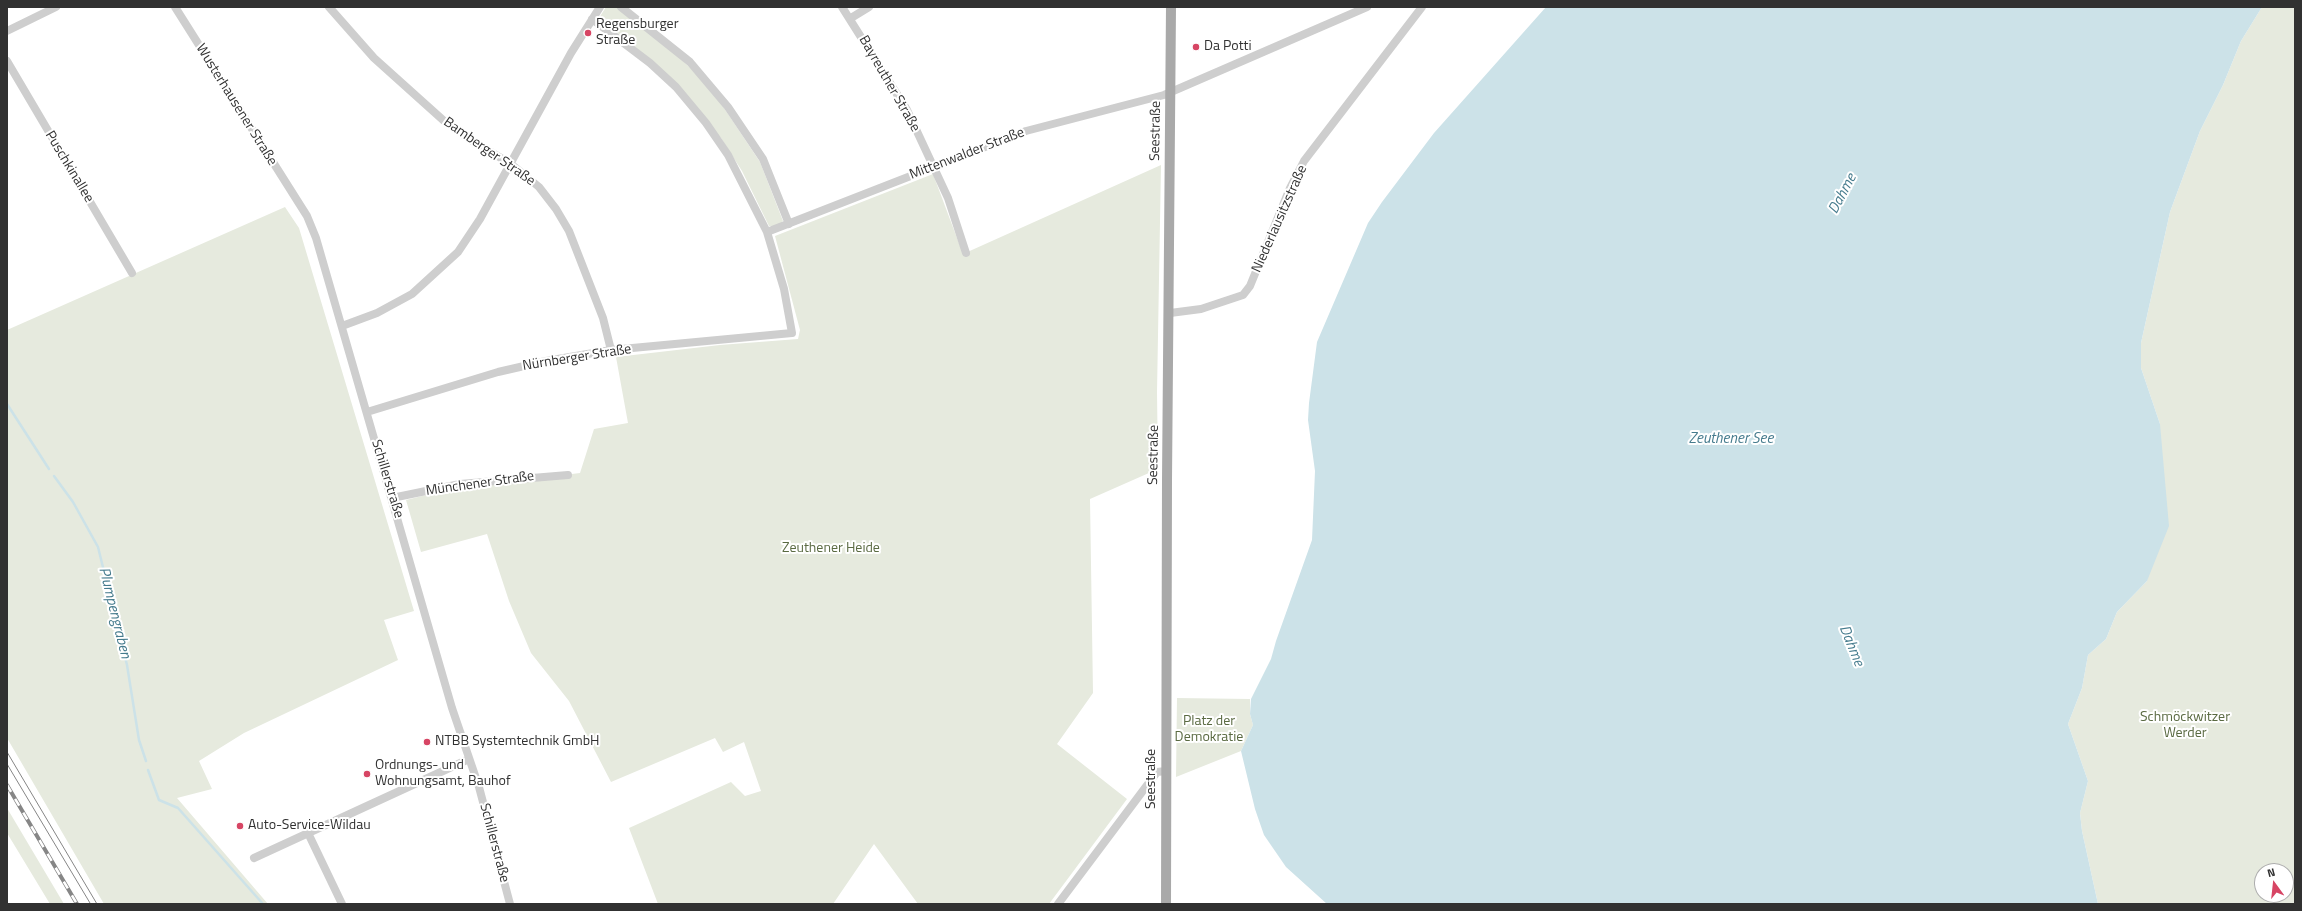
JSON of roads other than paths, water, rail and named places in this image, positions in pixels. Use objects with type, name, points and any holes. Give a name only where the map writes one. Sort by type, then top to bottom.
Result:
[{"type":"main road","name":"Seestraße","points":[[1166,904],[1171,7]]},
{"type":"street","points":[[7,31],[56,7]]},
{"type":"street","name":"Wusterhausener Straße","points":[[174,7],[297,202]]},
{"type":"street","name":"Bamberger Straße","points":[[329,7],[374,58],[443,120],[469,139],[510,164],[539,187],[556,209],[569,231],[601,311],[611,350]]},
{"type":"street","points":[[342,326],[377,313],[412,294],[458,252],[470,235],[600,7]]},
{"type":"street","points":[[621,7],[690,62],[728,106],[763,159],[789,224]]},
{"type":"street","name":"Bayreuther Straße","points":[[842,7],[902,101],[948,198],[966,253]]},
{"type":"street","points":[[850,18],[869,7]]},
{"type":"street","name":"Mittenwalder Straße","points":[[767,232],[1026,131],[1171,92],[1367,7]]},
{"type":"street","name":"Niederlausitzstraße","points":[[1170,313],[1202,309],[1243,295],[1250,286],[1292,182],[1304,162],[1422,7]]},
{"type":"street","points":[[592,19],[650,63],[676,88],[698,113],[728,155],[767,232]]},
{"type":"street","name":"Puschkinallee","points":[[7,61],[132,273]]},
{"type":"street","name":"Schillerstraße","points":[[297,202],[307,216],[316,238],[510,904]]},
{"type":"street","name":"Nürnberger Straße","points":[[367,412],[498,372],[611,350],[792,333],[784,289],[767,232]]},
{"type":"street","name":"Münchener Straße","points":[[392,498],[460,484],[568,475]]},
{"type":"street","points":[[254,858],[469,759]]},
{"type":"street","points":[[1058,904],[1157,772],[1166,771]]},
{"type":"street","points":[[308,832],[342,904]]},
{"type":"water","name":"Zeuthener See","points":[[1546,7],[2262,7],[2241,41],[2223,85],[2200,131],[2170,212],[2141,343],[2141,368],[2160,424],[2169,526],[2147,581],[2117,612],[2106,639],[2088,655],[2082,688],[2068,724],[2088,781],[2080,813],[2082,831],[2098,904],[1327,904],[1286,867],[1264,835],[1255,809],[1241,751],[1253,725],[1250,714],[1251,699],[1271,659],[1312,540],[1315,471],[1308,420],[1317,342],[1368,223],[1382,202],[1434,133]]},
{"type":"waterway","name":"Plumpengraben","points":[[7,404],[49,469]]},
{"type":"waterway","name":"Plumpengraben","points":[[54,476],[73,502],[98,547],[127,665],[139,740],[146,761]]},
{"type":"waterway","name":"Plumpengraben","points":[[148,770],[159,800],[178,808],[263,904]]},
{"type":"tram line","points":[[7,752],[97,904]]},
{"type":"tram line","points":[[7,764],[90,903]]},
{"type":"railway","points":[[7,785],[77,904]]},
{"type":"place","name":"Regensburger Straße","points":[[588,33]]},
{"type":"place","name":"Da Potti","points":[[1196,47]]},
{"type":"place","name":"NTBB Systemtechnik GmbH","points":[[427,742]]},
{"type":"place","name":"Ordnungs- und Wohnungsamt, Bauhof","points":[[367,774]]},
{"type":"place","name":"Auto-Service-Wildau","points":[[240,826]]},
{"type":"water label","name":"Dahme","points":[[1843,194]]},
{"type":"water label","name":"Dahme","points":[[1851,646]]},
{"type":"park label","name":"Zeuthener Heide","points":[[831,549]]},
{"type":"park label","name":"Schmöckwitzer Werder","points":[[2185,726]]},
{"type":"park label","name":"Platz der Demokratie","points":[[1209,730]]}]
